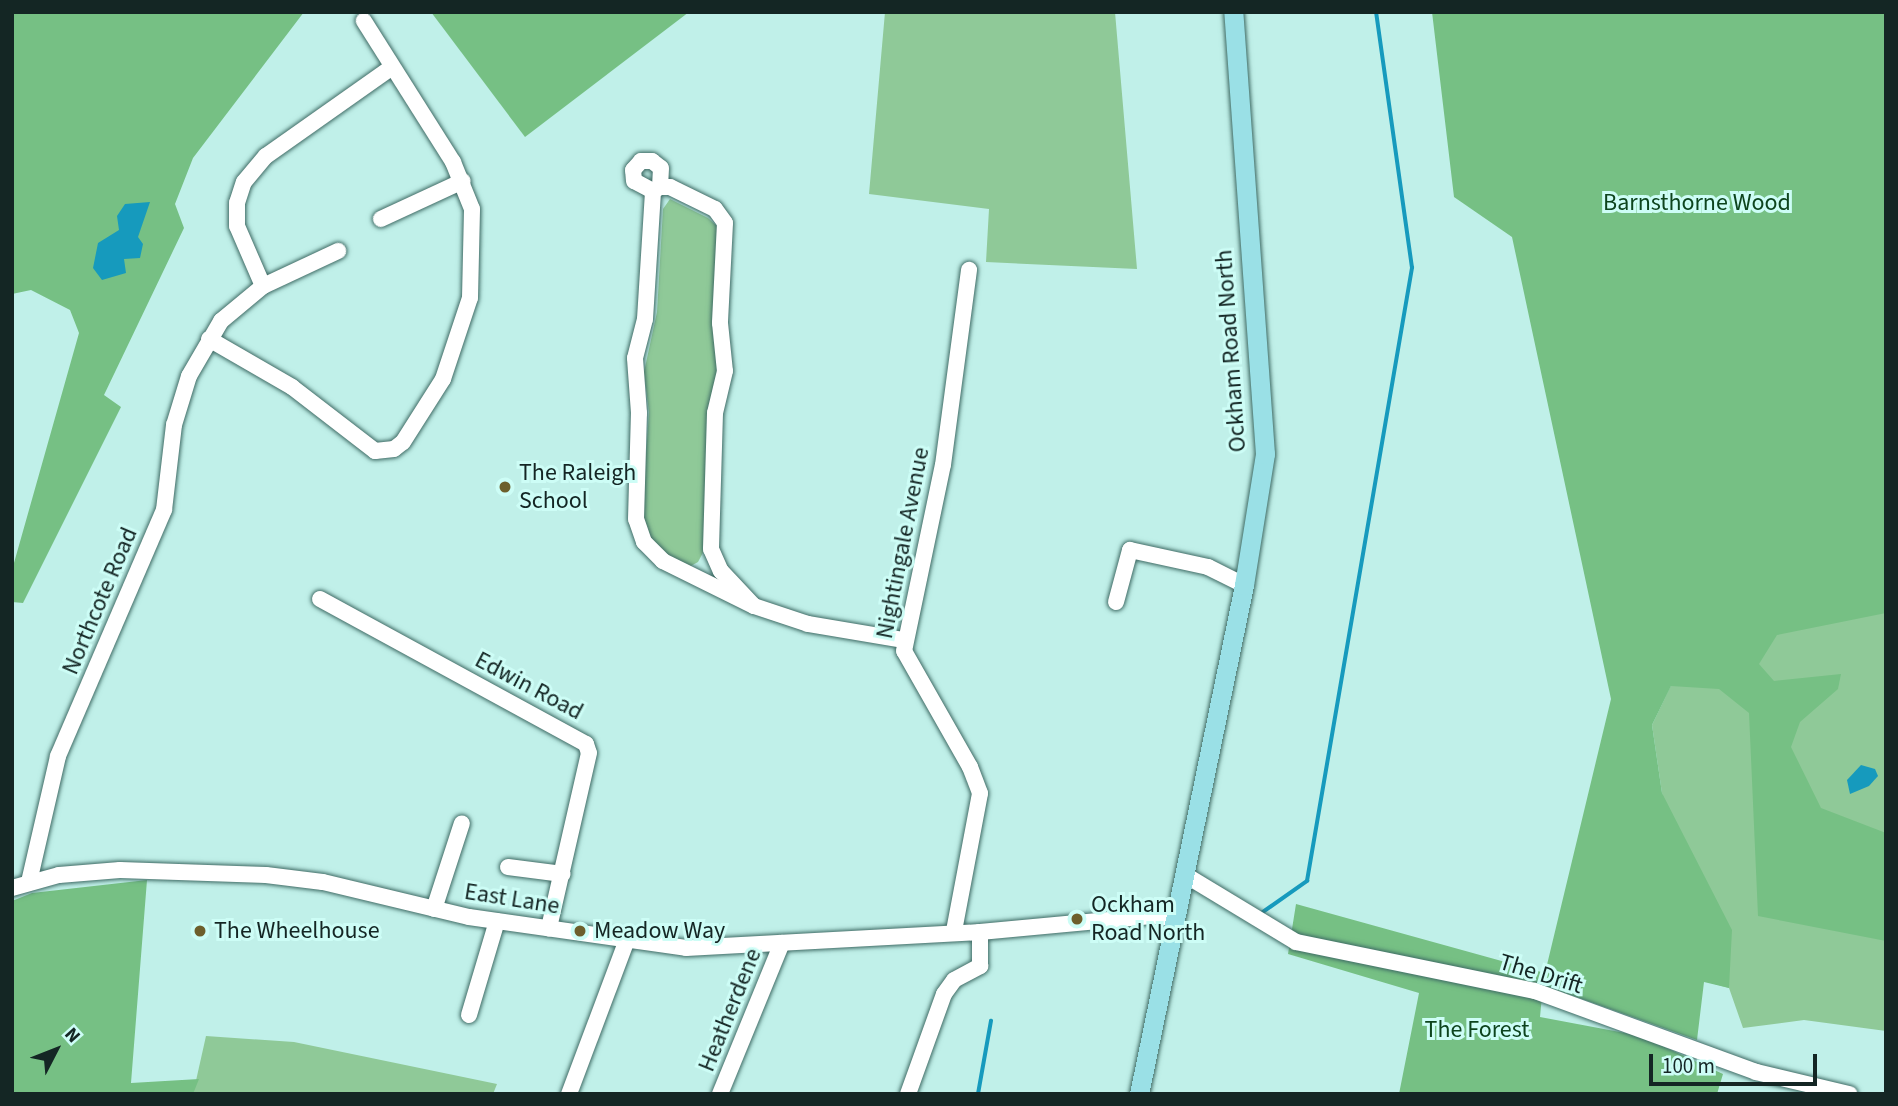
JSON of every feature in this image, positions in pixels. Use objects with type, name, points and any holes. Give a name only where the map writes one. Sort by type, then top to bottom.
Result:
[{"type":"main road","name":"Ockham Road North","points":[[1139,1094],[1187,876],[1199,797],[1244,585],[1265,440],[1233,12]]},
{"type":"street","points":[[209,339],[292,387],[369,449],[381,452],[399,446],[443,379],[467,315],[474,246],[472,209],[463,181],[364,21]]},
{"type":"street","points":[[263,286],[237,226],[237,204],[244,182],[266,156],[392,67]]},
{"type":"street","points":[[381,219],[463,181]]},
{"type":"street","points":[[687,573],[705,570],[711,549],[715,412],[725,371],[720,323],[725,223],[715,209],[670,187],[656,189],[646,307],[635,358],[639,413],[635,512],[640,535],[650,549],[687,573],[754,606],[808,624],[904,640]]},
{"type":"street","name":"Northcote Road","points":[[29,882],[58,756],[164,510],[173,425],[189,376],[209,339],[230,311],[263,286],[338,251]]},
{"type":"street","name":"Nightingale Avenue","points":[[954,931],[979,793],[958,745],[908,665],[904,640],[936,502],[969,270]]},
{"type":"street","points":[[711,549],[721,571],[754,606]]},
{"type":"street","points":[[1116,602],[1130,550],[1208,567],[1244,585]]},
{"type":"street","name":"Edwin Road","points":[[320,599],[586,744],[589,753],[549,928]]},
{"type":"street","points":[[434,909],[462,823]]},
{"type":"street","points":[[508,867],[563,874]]},
{"type":"street","name":"East Lane","points":[[12,888],[29,882],[120,870],[266,875],[323,882],[497,921],[685,948],[954,931],[980,932],[1154,916],[1177,919]]},
{"type":"street","name":"The Drift","points":[[1187,876],[1296,942],[1535,991],[1756,1072],[1849,1094]]},
{"type":"street","points":[[469,1015],[497,921]]},
{"type":"street","points":[[908,1094],[944,994],[954,980],[980,966],[980,932]]},
{"type":"street","points":[[569,1094],[627,940]]},
{"type":"street","name":"Heatherdene","points":[[720,1094],[782,943]]},
{"type":"green space","points":[[12,12],[304,12],[193,158],[175,204],[184,228],[104,395],[121,407],[23,603],[12,602],[12,570],[79,333],[70,310],[31,290],[12,294]]},
{"type":"green space","points":[[431,12],[689,12],[525,137]]},
{"type":"green space","points":[[885,12],[1115,12],[1137,269],[986,262],[989,209],[869,194]]},
{"type":"green space","name":"Barnsthorne Wood","points":[[1432,12],[1886,12],[1886,613],[1777,635],[1759,664],[1774,681],[1841,674],[1838,689],[1800,722],[1791,747],[1821,808],[1886,833],[1886,941],[1758,916],[1749,713],[1719,689],[1671,686],[1652,725],[1662,793],[1732,930],[1729,988],[1704,982],[1697,1040],[1543,985],[1540,1017],[1641,1036],[1723,1074],[1717,1094],[1399,1094],[1419,993],[1288,954],[1296,904],[1545,973],[1611,699],[1512,237],[1454,197]]},
{"type":"green space","points":[[670,199],[708,218],[719,228],[721,357],[707,545],[698,562],[687,568],[663,556],[648,538],[642,513],[649,412],[644,372],[657,312],[663,209]]},
{"type":"green space","points":[[1886,593],[1886,1031],[1804,1020],[1743,1028],[1729,988],[1704,981],[1662,793],[1652,725],[1688,650]]},
{"type":"green space","points":[[147,880],[131,1083],[199,1079],[193,1094],[12,1094],[12,901],[32,893]]},
{"type":"green space","points":[[206,1036],[294,1042],[497,1084],[493,1094],[193,1094]]},
{"type":"water","points":[[150,202],[138,237],[143,244],[140,258],[124,259],[126,273],[102,280],[93,268],[98,243],[119,230],[117,216],[125,204]]},
{"type":"water","points":[[1861,765],[1875,769],[1878,776],[1869,786],[1850,794],[1847,780]]},
{"type":"waterway","points":[[1263,912],[1307,881],[1412,268],[1376,12]]},
{"type":"waterway","points":[[978,1094],[991,1021]]},
{"type":"place","name":"The Raleigh School","points":[[505,487]]},
{"type":"place","name":"Ockham Road North","points":[[1077,919]]},
{"type":"place","name":"The Wheelhouse","points":[[200,931]]},
{"type":"place","name":"Meadow Way","points":[[580,931]]},
{"type":"park label","name":"The Forest","points":[[1477,1030]]}]
